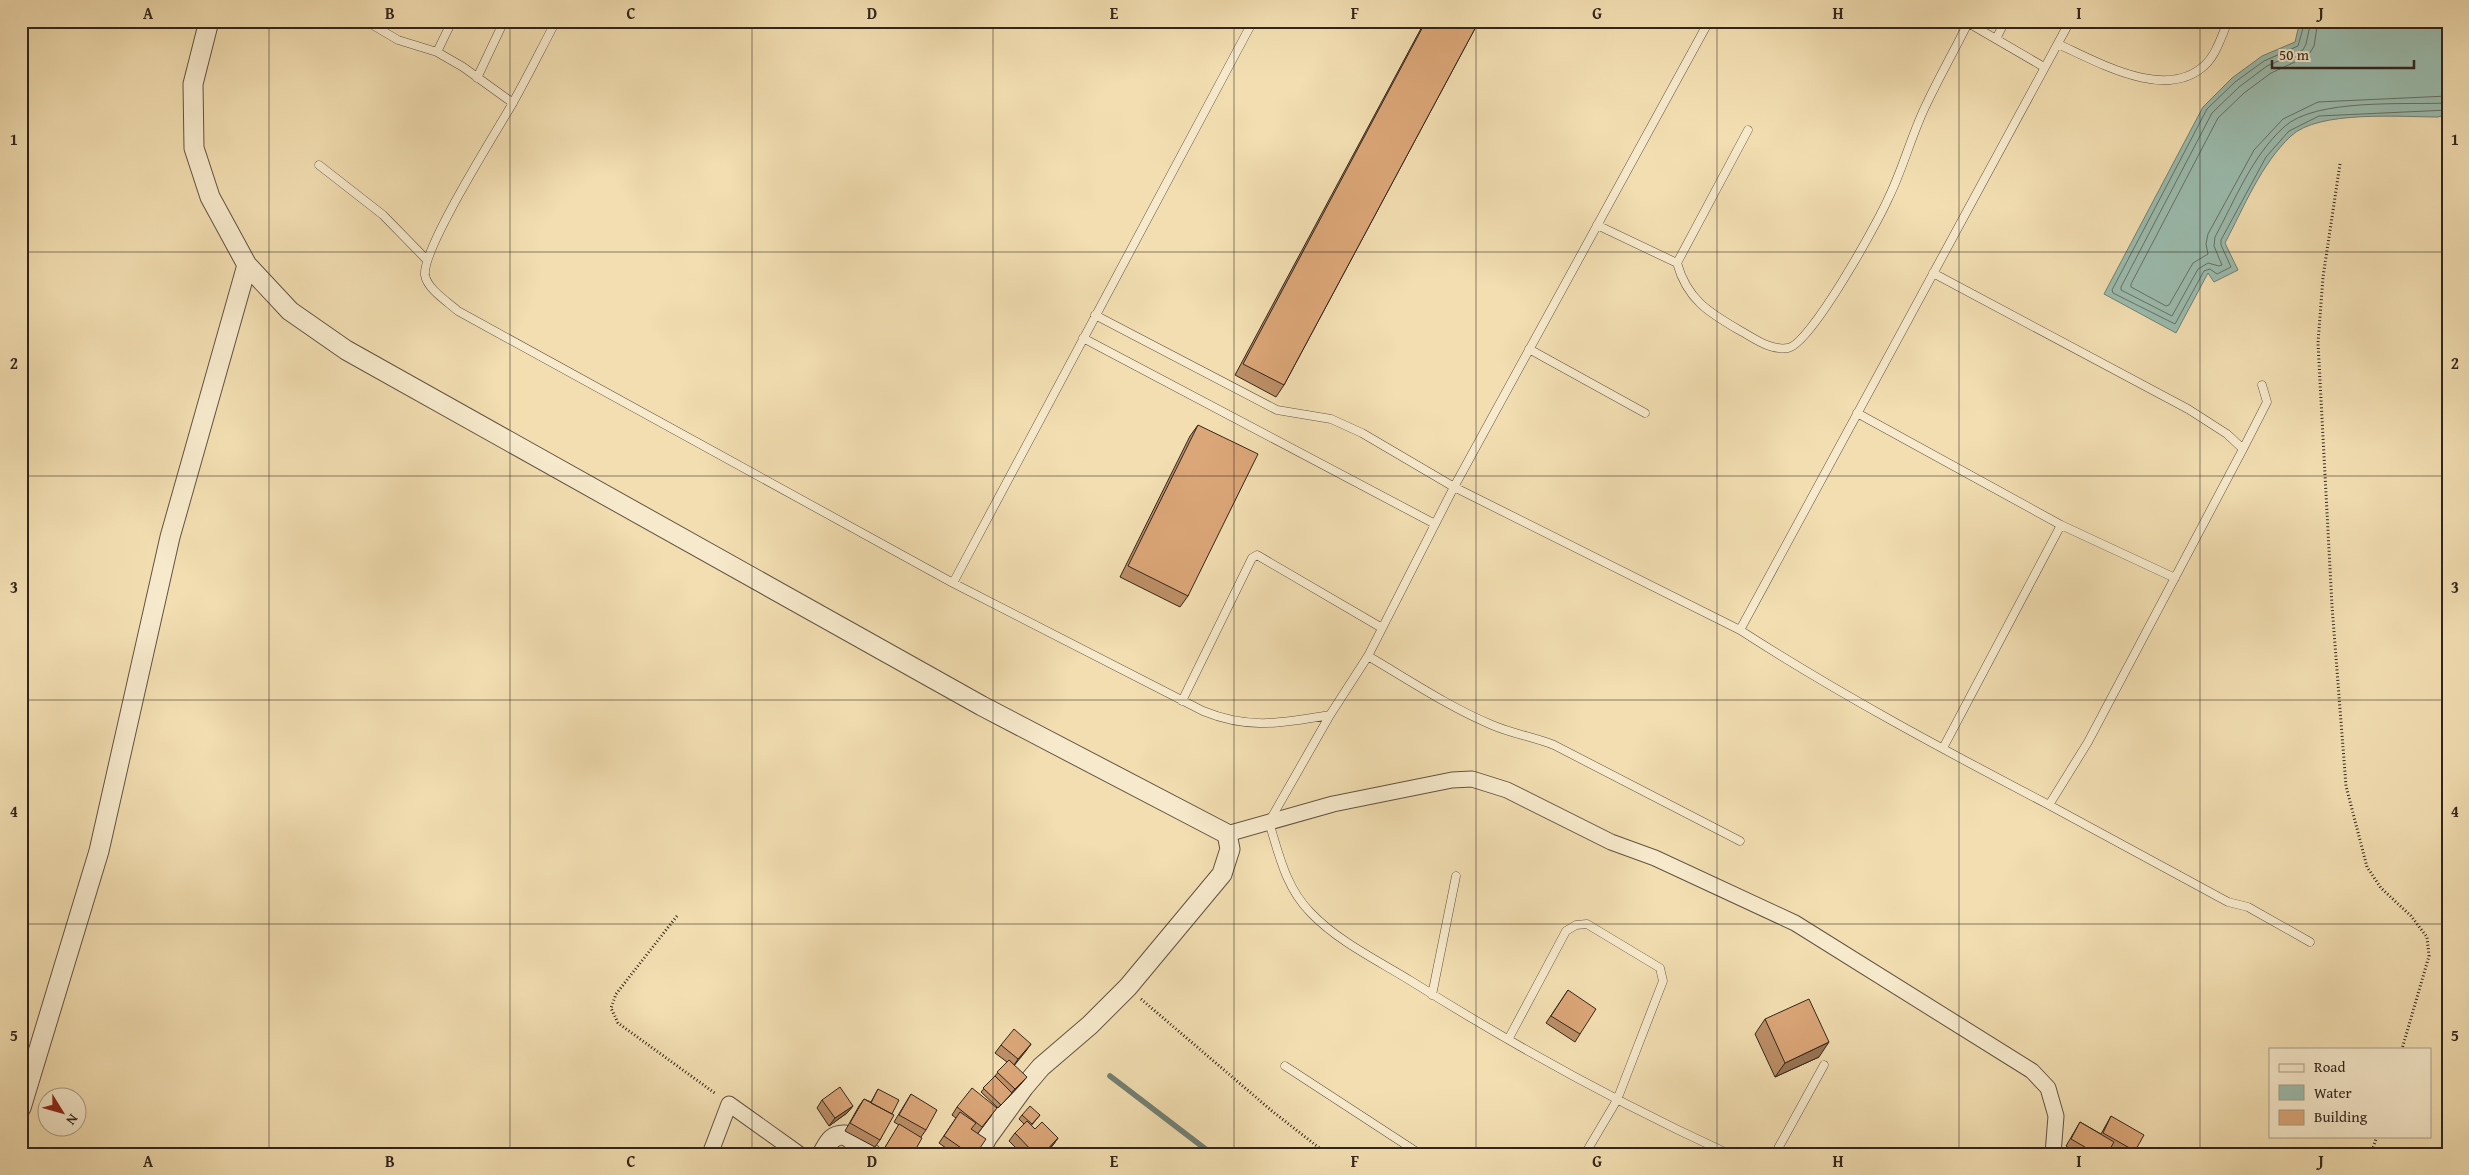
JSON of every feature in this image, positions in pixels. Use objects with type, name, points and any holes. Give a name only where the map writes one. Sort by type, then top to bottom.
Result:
[{"type":"street","points":[[209,21],[193,84],[194,148],[210,198],[246,265],[290,311],[346,350],[982,706],[1227,834],[1333,804],[1452,780],[1472,779],[1507,790],[1611,842],[1655,858],[1795,923],[2032,1071],[2048,1088],[2056,1116],[2055,1153]]},
{"type":"street","points":[[21,1108],[99,851],[170,537],[246,265]]},
{"type":"street","points":[[979,1154],[987,1138],[1024,1086],[1128,987],[1222,874],[1230,849],[1227,834]]},
{"type":"street","points":[[710,1154],[729,1104],[800,1154]]},
{"type":"street","points":[[822,1154],[834,1136],[839,1134],[844,1135],[872,1154]]},
{"type":"lane","points":[[366,21],[398,40],[436,52],[513,104]]},
{"type":"lane","points":[[436,52],[452,21]]},
{"type":"lane","points":[[477,78],[504,21]]},
{"type":"lane","points":[[556,21],[513,104],[426,259],[425,276],[435,291],[458,311],[953,583],[1182,701],[1225,720],[1244,723],[1272,724],[1330,715]]},
{"type":"lane","points":[[953,583],[1253,21]]},
{"type":"lane","points":[[1709,21],[1454,486],[1368,656],[1330,715],[1269,822],[1286,878],[1310,912],[1332,932],[1432,995],[1617,1100],[1729,1154]]},
{"type":"lane","points":[[1996,39],[2006,21]]},
{"type":"lane","points":[[1740,630],[2070,21]]},
{"type":"lane","points":[[2058,44],[2118,70],[2156,81],[2180,80],[2206,64],[2228,21]]},
{"type":"lane","points":[[1748,130],[1678,263],[1683,282],[1695,298],[1724,321],[1769,347],[1789,348],[1802,340],[1855,260],[1888,200],[1927,102],[1966,22],[2044,67]]},
{"type":"lane","points":[[319,165],[370,204],[426,259]]},
{"type":"lane","points":[[1598,225],[1678,263]]},
{"type":"lane","points":[[1933,272],[2188,409],[2227,434],[2243,450]]},
{"type":"lane","points":[[1096,315],[1277,410],[1331,419],[1362,433],[1454,486],[1740,630],[1783,658],[1943,748],[2228,902],[2248,907],[2310,942]]},
{"type":"lane","points":[[1083,338],[1435,524]]},
{"type":"lane","points":[[1529,349],[1645,414]]},
{"type":"lane","points":[[2049,805],[2088,742],[2243,450],[2267,402],[2262,385]]},
{"type":"lane","points":[[1857,413],[2061,525],[2176,578]]},
{"type":"lane","points":[[1943,748],[2061,525]]},
{"type":"lane","points":[[1182,701],[1252,558],[1257,555],[1382,628]]},
{"type":"lane","points":[[1368,656],[1463,712],[1514,734],[1533,736],[1554,745],[1740,841]]},
{"type":"lane","points":[[1432,995],[1456,876]]},
{"type":"lane","points":[[1509,1038],[1566,931],[1576,925],[1587,924],[1660,968],[1663,981],[1617,1100],[1585,1154]]},
{"type":"lane","points":[[1774,1154],[1824,1065]]},
{"type":"lane","points":[[1285,1066],[1420,1154]]},
{"type":"path","points":[[2340,164],[2323,277],[2318,343],[2332,606],[2346,786],[2367,867],[2380,888],[2411,916],[2427,937],[2429,956],[2411,1011],[2402,1048]]},
{"type":"path","points":[[677,916],[616,994],[611,1008],[618,1023],[729,1104]]},
{"type":"path","points":[[1128,987],[1272,1111],[1327,1154]]},
{"type":"path","points":[[2372,1154],[2376,1138]]},
{"type":"water","points":[[2300,21],[2448,21],[2448,114],[2438,117],[2382,116],[2340,119],[2320,122],[2304,128],[2291,136],[2280,147],[2262,173],[2225,243],[2238,270],[2214,282],[2208,273],[2176,333],[2104,294],[2203,107],[2232,78],[2262,56],[2295,42]]},
{"type":"building","points":[[1426,21],[1479,21],[1284,385],[1243,364]]},
{"type":"building","points":[[1198,425],[1258,454],[1188,596],[1128,566]]},
{"type":"building","points":[[1568,990],[1596,1009],[1580,1034],[1551,1016]]},
{"type":"building","points":[[1809,999],[1829,1042],[1785,1063],[1765,1019]]},
{"type":"building","points":[[1014,1029],[1031,1044],[1018,1059],[1001,1045]]},
{"type":"building","points":[[1009,1060],[1027,1077],[1015,1089],[997,1072]]},
{"type":"building","points":[[995,1076],[1012,1093],[1001,1105],[983,1088]]},
{"type":"building","points":[[840,1087],[853,1106],[835,1118],[822,1100]]},
{"type":"building","points":[[972,1088],[997,1108],[982,1127],[957,1107]]},
{"type":"building","points":[[878,1089],[899,1100],[892,1114],[871,1103]]},
{"type":"building","points":[[911,1094],[937,1110],[926,1130],[899,1115]]},
{"type":"building","points":[[864,1099],[894,1115],[880,1140],[850,1123]]},
{"type":"building","points":[[1030,1106],[1040,1115],[1032,1124],[1022,1115]]},
{"type":"building","points":[[960,1112],[976,1123],[971,1129],[986,1139],[976,1154],[970,1154],[944,1136]]},
{"type":"building","points":[[2111,1116],[2144,1135],[2135,1151],[2103,1133]]},
{"type":"building","points":[[1027,1121],[1035,1129],[1042,1122],[1058,1138],[1043,1154],[1035,1154],[1015,1133]]},
{"type":"building","points":[[2080,1122],[2114,1142],[2107,1154],[2097,1154],[2071,1139]]},
{"type":"building","points":[[899,1124],[922,1138],[913,1154],[892,1154],[884,1149]]},
{"type":"building","points":[[837,1150],[843,1154],[835,1154]]},
{"type":"building","points":[[933,1150],[940,1154],[931,1154]]},
{"type":"waterway","points":[[1110,1076],[1212,1154]]}]
